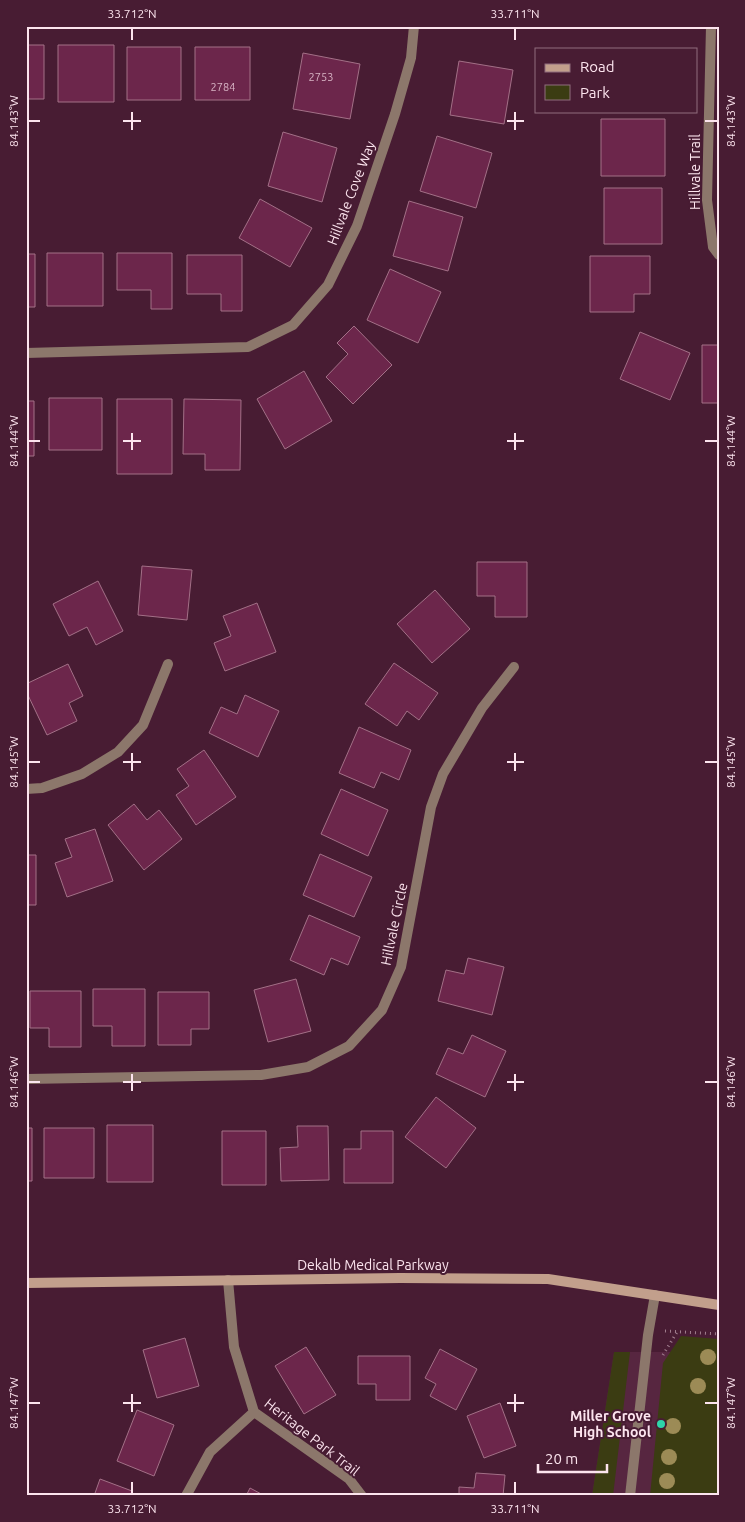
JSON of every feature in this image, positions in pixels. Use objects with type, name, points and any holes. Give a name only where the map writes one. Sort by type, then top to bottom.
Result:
[{"type":"main road","name":"Dekalb Medical Parkway","points":[[26,1283],[400,1278],[548,1279],[719,1305]]},
{"type":"street","name":"Hillvale Cove Way","points":[[26,353],[248,347],[293,325],[328,285],[357,226],[395,114],[411,58],[414,26]]},
{"type":"street","name":"Hillvale Trail","points":[[711,26],[707,200],[713,247],[719,255]]},
{"type":"street","points":[[26,789],[42,788],[82,774],[118,752],[143,725],[168,664]]},
{"type":"street","name":"Hillvale Circle","points":[[26,1079],[261,1075],[308,1067],[349,1046],[382,1010],[401,967],[431,807],[443,774],[482,708],[514,667]]},
{"type":"street","name":"Heritage Park Trail","points":[[228,1280],[234,1347],[254,1412],[349,1479],[362,1496]]},
{"type":"street","points":[[630,1496],[648,1335],[655,1295]]},
{"type":"street","points":[[186,1496],[210,1452],[254,1412]]},
{"type":"path","points":[[664,1331],[719,1334]]},
{"type":"shaded area","name":"Miller Grove High School","points":[[614,1352],[673,1352],[719,1496],[592,1496]]},
{"type":"green space","points":[[681,1336],[719,1339],[719,1496],[650,1496],[663,1363]]},
{"type":"green space","points":[[614,1352],[630,1352],[613,1496],[592,1496]]},
{"type":"building","points":[[26,45],[44,45],[44,99],[26,99]]},
{"type":"building","points":[[58,45],[114,45],[114,102],[58,102]]},
{"type":"building","points":[[127,47],[181,47],[181,100],[127,100]]},
{"type":"building","points":[[195,47],[250,47],[250,100],[195,100]]},
{"type":"building","points":[[303,53],[360,64],[350,119],[293,109]]},
{"type":"building","points":[[459,61],[513,70],[504,124],[450,115]]},
{"type":"building","points":[[601,119],[665,119],[665,176],[601,176]]},
{"type":"building","points":[[283,132],[337,148],[322,202],[268,186]]},
{"type":"building","points":[[437,136],[492,153],[476,208],[420,191]]},
{"type":"building","points":[[604,188],[662,188],[662,244],[604,244]]},
{"type":"building","points":[[260,199],[312,228],[290,267],[239,238]]},
{"type":"building","points":[[409,201],[463,217],[448,271],[393,256]]},
{"type":"building","points":[[47,253],[103,253],[103,306],[47,306]]},
{"type":"building","points":[[117,253],[172,253],[172,309],[151,309],[151,290],[117,290]]},
{"type":"building","points":[[26,254],[35,254],[35,307],[26,307]]},
{"type":"building","points":[[187,255],[242,255],[242,311],[221,311],[221,294],[187,294]]},
{"type":"building","points":[[590,256],[650,256],[650,294],[634,294],[634,312],[590,312]]},
{"type":"building","points":[[390,269],[441,292],[418,343],[367,320]]},
{"type":"building","points":[[354,326],[392,365],[353,404],[326,377],[348,354],[337,343]]},
{"type":"building","points":[[640,332],[690,353],[670,400],[620,379]]},
{"type":"building","points":[[702,345],[719,345],[719,403],[702,403]]},
{"type":"building","points":[[304,371],[332,421],[285,449],[257,399]]},
{"type":"building","points":[[49,398],[102,398],[102,450],[49,450]]},
{"type":"building","points":[[117,399],[172,399],[172,474],[117,474]]},
{"type":"building","points":[[184,399],[241,400],[240,470],[205,470],[205,454],[183,454]]},
{"type":"building","points":[[26,401],[34,401],[34,456],[26,456]]},
{"type":"building","points":[[477,562],[527,562],[527,617],[495,617],[495,596],[477,596]]},
{"type":"building","points":[[142,566],[192,570],[187,620],[138,615]]},
{"type":"building","points":[[98,581],[123,631],[96,645],[87,627],[69,636],[53,604]]},
{"type":"building","points":[[435,590],[470,629],[432,663],[397,624]]},
{"type":"building","points":[[257,603],[276,652],[225,671],[214,643],[231,636],[223,616]]},
{"type":"building","points":[[394,663],[438,693],[419,720],[407,711],[397,726],[365,704]]},
{"type":"building","points":[[68,664],[83,696],[69,703],[77,721],[47,735],[26,691],[26,684]]},
{"type":"building","points":[[245,695],[279,711],[258,757],[209,733],[221,707],[237,714]]},
{"type":"building","points":[[359,727],[411,750],[399,780],[381,772],[374,788],[339,773]]},
{"type":"building","points":[[204,750],[236,797],[196,825],[176,795],[189,786],[177,769]]},
{"type":"building","points":[[341,789],[388,810],[368,856],[321,834]]},
{"type":"building","points":[[134,804],[147,820],[159,810],[182,839],[144,870],[108,825]]},
{"type":"building","points":[[95,829],[113,881],[67,897],[55,863],[72,857],[65,839]]},
{"type":"building","points":[[320,854],[372,877],[354,917],[303,895]]},
{"type":"building","points":[[26,855],[36,855],[36,905],[26,905]]},
{"type":"building","points":[[309,915],[360,937],[348,965],[331,958],[324,975],[290,960]]},
{"type":"building","points":[[468,958],[504,967],[492,1015],[438,1001],[446,970],[464,974]]},
{"type":"building","points":[[296,979],[311,1031],[268,1042],[254,990]]},
{"type":"building","points":[[93,989],[145,989],[145,1046],[112,1046],[112,1026],[93,1026]]},
{"type":"building","points":[[30,991],[81,991],[81,1047],[49,1047],[49,1028],[30,1028]]},
{"type":"building","points":[[158,992],[209,992],[209,1029],[191,1029],[191,1045],[158,1045]]},
{"type":"building","points":[[472,1035],[506,1051],[485,1097],[436,1074],[448,1048],[463,1054]]},
{"type":"building","points":[[436,1097],[476,1128],[446,1168],[405,1137]]},
{"type":"building","points":[[107,1125],[153,1125],[153,1182],[107,1182]]},
{"type":"building","points":[[297,1126],[328,1126],[329,1180],[281,1181],[280,1148],[298,1147]]},
{"type":"building","points":[[26,1128],[32,1128],[32,1181],[26,1181]]},
{"type":"building","points":[[44,1128],[94,1128],[94,1178],[44,1178]]},
{"type":"building","points":[[222,1131],[266,1131],[266,1185],[222,1185]]},
{"type":"building","points":[[361,1131],[393,1131],[393,1183],[344,1183],[344,1149],[361,1149]]},
{"type":"building","points":[[185,1338],[199,1386],[157,1398],[143,1350]]},
{"type":"building","points":[[306,1347],[336,1395],[304,1414],[275,1366]]},
{"type":"building","points":[[440,1349],[477,1369],[456,1410],[430,1396],[436,1384],[425,1378]]},
{"type":"building","points":[[358,1356],[410,1356],[410,1400],[376,1400],[376,1384],[358,1384]]},
{"type":"building","points":[[500,1403],[516,1446],[484,1458],[467,1416]]},
{"type":"building","points":[[137,1410],[174,1425],[154,1476],[117,1461]]},
{"type":"building","points":[[476,1473],[505,1475],[503,1496],[459,1496],[459,1487],[474,1488]]},
{"type":"building","points":[[100,1479],[132,1491],[130,1496],[94,1496]]},
{"type":"building","points":[[250,1488],[265,1496],[246,1496]]},
{"type":"place","name":"Miller Grove High School","points":[[661,1424]]}]
